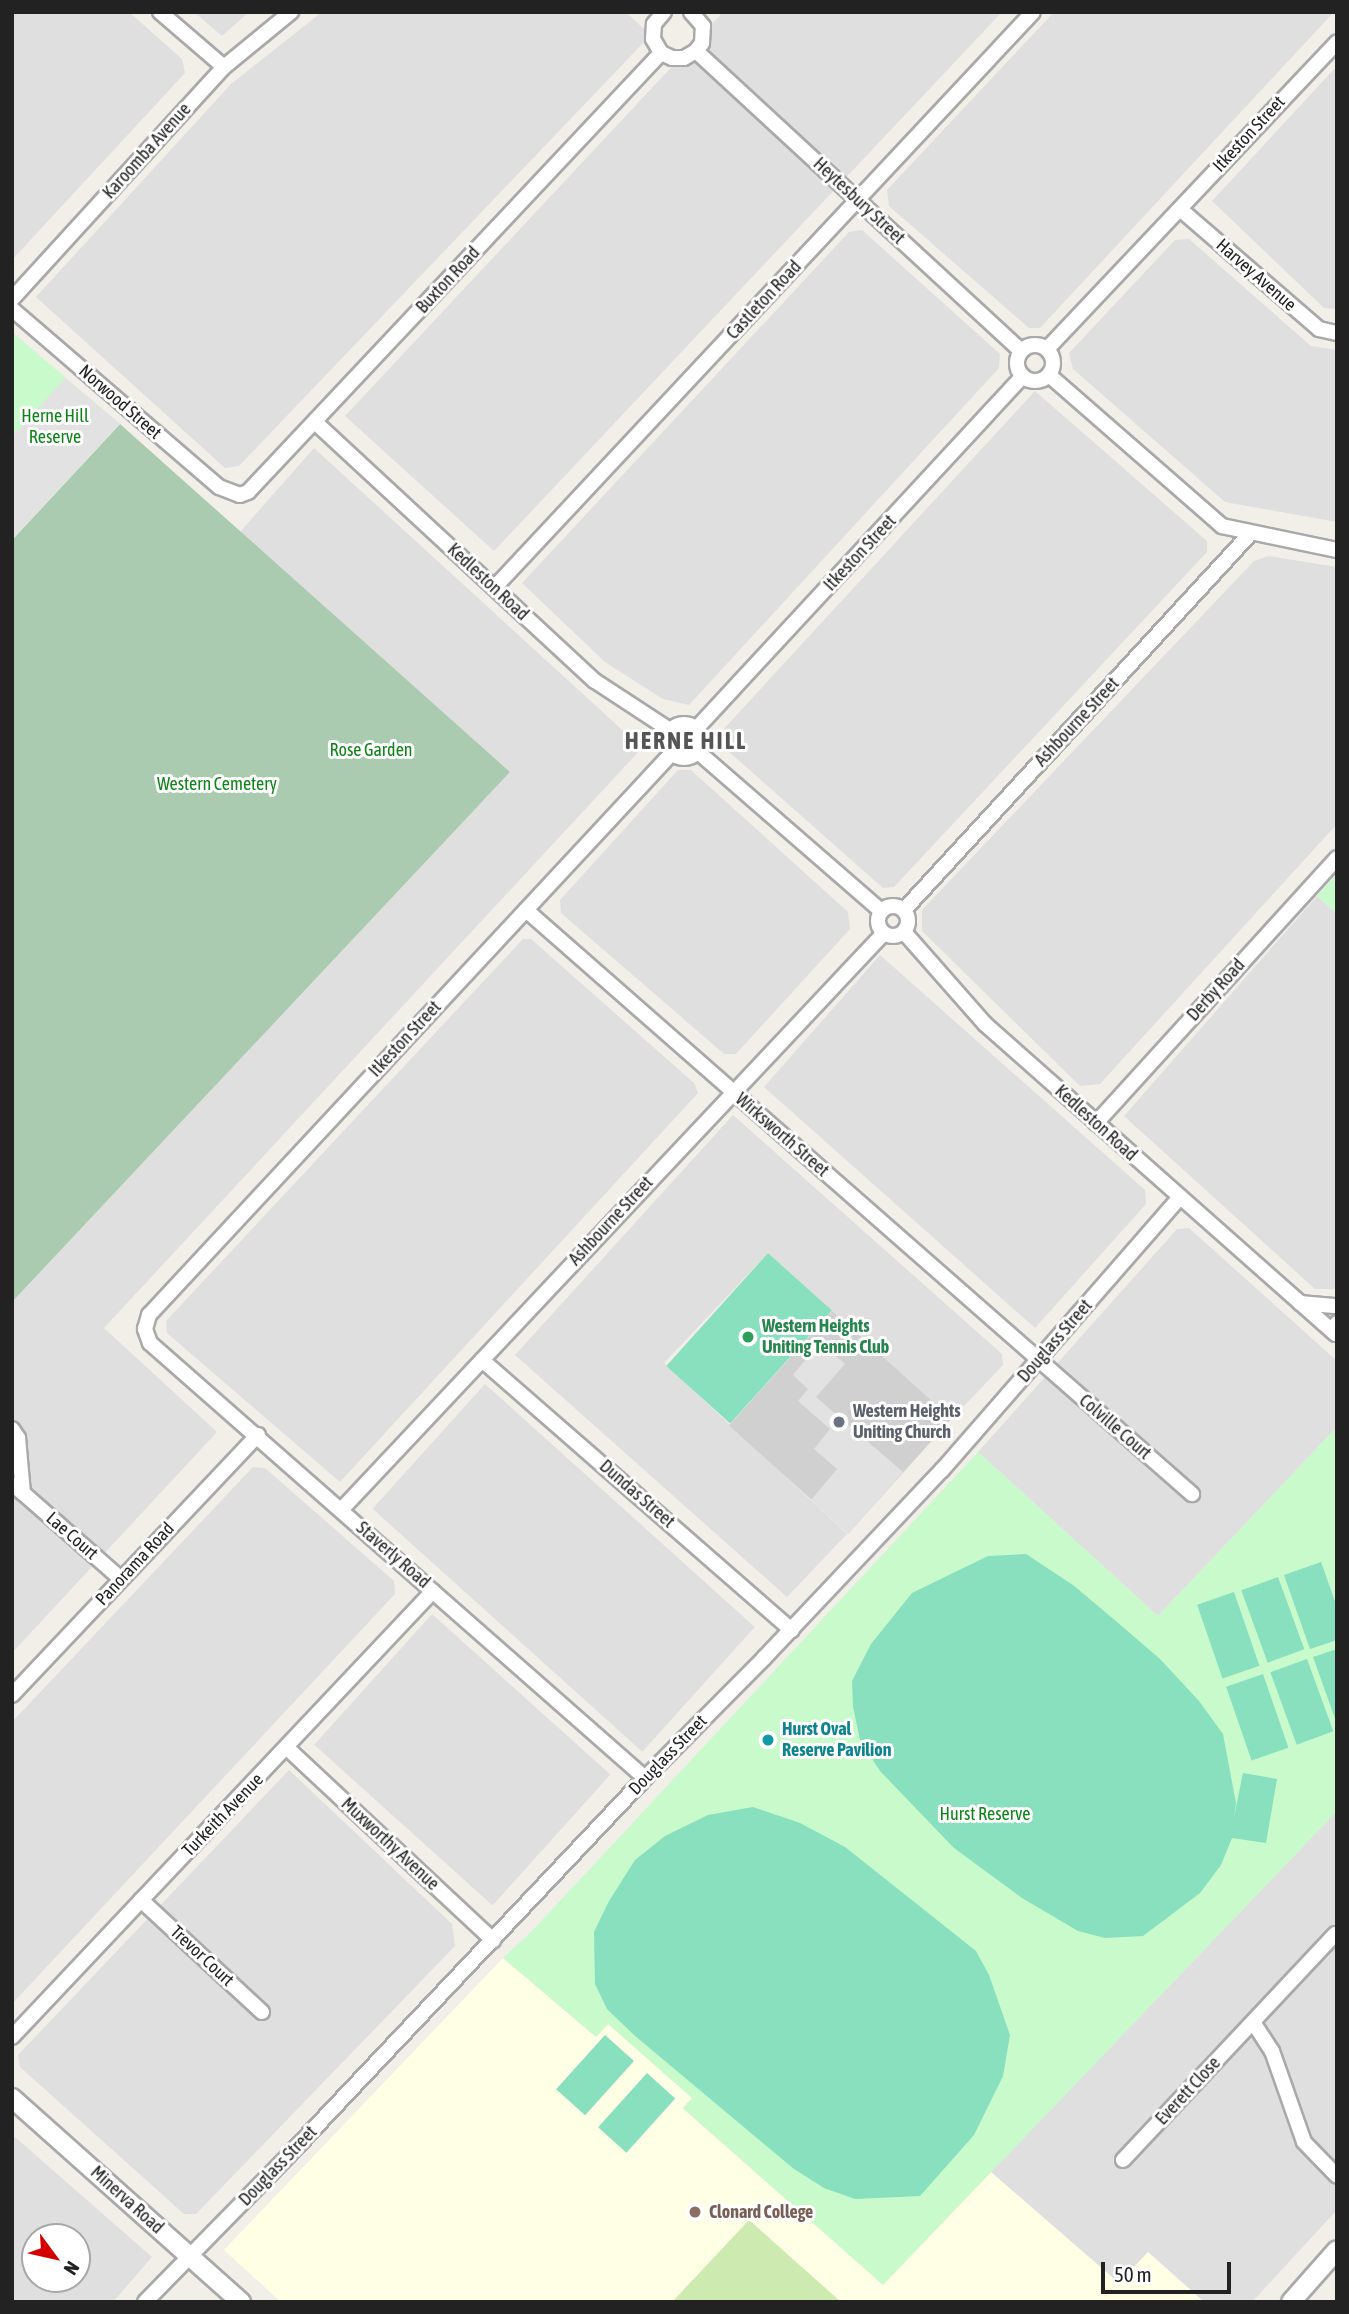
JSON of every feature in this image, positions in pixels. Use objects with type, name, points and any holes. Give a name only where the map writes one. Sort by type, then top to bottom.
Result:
[{"type":"street","points":[[160,12],[224,67]]},
{"type":"street","name":"Karoomba Avenue","points":[[12,299],[224,67],[291,12]]},
{"type":"street","name":"Castleton Road","points":[[495,587],[1033,12]]},
{"type":"street","points":[[658,14],[653,39],[661,53],[672,58],[684,58],[696,51],[702,43],[703,26],[694,13]]},
{"type":"street","name":"Itkeston Street","points":[[1047,349],[1337,42]]},
{"type":"street","name":"Heytesbury Street","points":[[696,51],[1021,351]]},
{"type":"street","name":"Buxton Road","points":[[230,493],[240,495],[256,486],[661,53]]},
{"type":"street","name":"Harvey Avenue","points":[[1180,208],[1320,329],[1337,332]]},
{"type":"street","name":"Norwood Street","points":[[12,309],[210,480],[230,493]]},
{"type":"street","points":[[1037,345],[1047,349],[1053,359],[1049,375],[1039,381],[1023,376],[1017,367],[1021,351],[1037,345]]},
{"type":"street","points":[[1049,375],[1222,526],[1250,534],[1337,550]]},
{"type":"street","name":"Itkeston Street","points":[[696,729],[1023,376]]},
{"type":"street","name":"Kedleston Road","points":[[315,422],[595,681],[670,730]]},
{"type":"street","name":"Ashbourne Street","points":[[904,910],[1250,534]]},
{"type":"street","points":[[680,724],[696,729],[701,737],[697,751],[688,758],[672,753],[667,739],[670,730],[680,724]]},
{"type":"street","points":[[697,751],[881,911]]},
{"type":"street","name":"Itkeston Street","points":[[145,1329],[149,1315],[672,753]]},
{"type":"street","name":"Derby Road","points":[[1096,1123],[1337,858]]},
{"type":"street","points":[[897,906],[904,910],[908,925],[904,932],[897,937],[883,934],[878,926],[881,911],[897,906]]},
{"type":"street","name":"Wirksworth Street","points":[[526,910],[1039,1360]]},
{"type":"street","name":"Kedleston Road","points":[[904,932],[985,1024],[1336,1334],[1337,1323]]},
{"type":"street","name":"Ashbourne Street","points":[[341,1510],[732,1091],[883,934]]},
{"type":"street","name":"Douglass Street","points":[[145,2302],[290,2154],[645,1778],[792,1630],[942,1470],[1180,1197]]},
{"type":"street","points":[[1300,1303],[1337,1306]]},
{"type":"street","name":"Staverly Road","points":[[145,1329],[150,1343],[645,1778]]},
{"type":"street","name":"Dundas Street","points":[[482,1360],[792,1630]]},
{"type":"street","name":"Colville Court","points":[[1039,1360],[1192,1494]]},
{"type":"street","name":"Lae Court","points":[[12,1429],[18,1438],[18,1488],[121,1579]]},
{"type":"street","name":"Panorama Road","points":[[12,1695],[257,1435]]},
{"type":"street","name":"Turkeith Avenue","points":[[12,2037],[433,1591]]},
{"type":"street","name":"Muxworthy Avenue","points":[[287,1748],[493,1940]]},
{"type":"street","name":"Trevor Court","points":[[141,1900],[262,2012]]},
{"type":"street","name":"Everett Close","points":[[1123,2160],[1335,1934]]},
{"type":"street","points":[[1253,2022],[1272,2051],[1304,2142],[1337,2176]]},
{"type":"street","name":"Minerva Road","points":[[15,2105],[242,2302]]},
{"type":"street","points":[[1291,2302],[1337,2250]]},
{"type":"shaded area","points":[[12,12],[129,12],[182,59],[185,73],[12,260]]},
{"type":"shaded area","points":[[194,12],[249,12],[222,36]]},
{"type":"shaded area","points":[[322,12],[626,12],[645,30],[645,41],[239,466],[225,468],[36,297],[231,84]]},
{"type":"shaded area","points":[[723,12],[1002,12],[494,551],[345,416]]},
{"type":"shaded area","points":[[1054,12],[1332,14],[1040,328],[1029,328],[889,206],[887,190]]},
{"type":"shaded area","points":[[1337,66],[1337,309],[1324,308],[1212,201]]},
{"type":"shaded area","points":[[862,230],[1000,354],[999,368],[689,705],[663,699],[605,662],[522,583],[849,232]]},
{"type":"shaded area","points":[[1189,239],[1311,346],[1337,350],[1337,522],[1225,502],[1073,369],[1069,353],[1175,240]]},
{"type":"shaded area","name":"Herne Hill Reserve","points":[[65,378],[120,424],[12,540],[12,437]]},
{"type":"shaded area","points":[[1035,391],[1207,541],[1207,552],[894,887],[883,888],[719,743],[719,734]]},
{"type":"shaded area","points":[[314,448],[642,748],[104,1328],[217,1432],[12,1653],[12,1302],[510,772],[240,532]]},
{"type":"shaded area","points":[[1268,556],[1337,567],[1337,824],[1100,1084],[1080,1086],[922,931],[922,910],[1254,561]]},
{"type":"shaded area","points":[[678,770],[691,770],[848,912],[850,929],[736,1054],[724,1054],[561,913],[560,900]]},
{"type":"shaded area","points":[[1317,896],[1337,914],[1337,1289],[1315,1289],[1124,1116]]},
{"type":"shaded area","points":[[523,939],[531,939],[694,1083],[698,1093],[340,1482],[167,1333],[166,1321]]},
{"type":"shaded area","points":[[880,955],[1145,1190],[1146,1204],[1035,1328],[764,1087]]},
{"type":"shaded area","points":[[733,1115],[1002,1354],[1003,1365],[951,1420],[768,1253],[664,1363],[847,1534],[787,1597],[515,1355]]},
{"type":"shaded area","points":[[1189,1228],[1337,1361],[1337,1427],[1158,1616],[978,1452],[1177,1229]]},
{"type":"shaded area","name":"Western Heights Uniting Church","points":[[832,1311],[952,1419],[849,1533],[729,1425]]},
{"type":"shaded area","points":[[820,1342],[845,1364],[816,1397],[903,1472],[848,1534],[811,1500],[837,1469],[814,1449],[830,1429],[798,1401],[808,1389],[793,1375]]},
{"type":"shaded area","points":[[485,1384],[755,1627],[642,1752],[373,1509]]},
{"type":"shaded area","points":[[253,1467],[265,1468],[394,1581],[395,1594],[12,2004],[12,1722]]},
{"type":"shaded area","points":[[432,1614],[610,1775],[493,1905],[314,1745]]},
{"type":"shaded area","points":[[289,1770],[452,1924],[455,1946],[196,2214],[184,2214],[20,2067],[18,2055]]},
{"type":"shaded area","points":[[1337,1811],[1337,2210],[1252,2302],[1204,2302],[1148,2252],[1119,2284],[991,2172]]},
{"type":"shaded area","points":[[503,1958],[596,2037],[608,2024],[692,2098],[683,2109],[883,2284],[991,2172],[1119,2283],[1148,2252],[1204,2302],[281,2302],[224,2250]]},
{"type":"shaded area","points":[[15,2137],[152,2257],[113,2302],[12,2302],[12,2139]]},
{"type":"green space","name":"Herne Hill Reserve","points":[[12,332],[120,424],[12,540]]},
{"type":"green space","name":"Western Cemetery","points":[[120,424],[510,772],[12,1302],[12,540]]},
{"type":"green space","points":[[1337,874],[1337,914],[1317,896]]},
{"type":"green space","name":"Western Heights Uniting Tennis Club","points":[[768,1253],[832,1311],[730,1424],[666,1366]]},
{"type":"green space","name":"Hurst Reserve","points":[[1337,1427],[1337,1811],[883,2285],[683,2108],[692,2098],[608,2024],[596,2037],[503,1958],[532,1931],[978,1452],[1158,1616]]},
{"type":"green space","points":[[1026,1554],[1073,1585],[1117,1622],[1160,1659],[1199,1701],[1223,1734],[1236,1803],[1234,1817],[1243,1773],[1277,1779],[1266,1843],[1232,1838],[1221,1865],[1200,1893],[1143,1936],[1105,1938],[1078,1931],[1022,1898],[954,1848],[880,1771],[860,1740],[853,1707],[852,1681],[871,1644],[912,1593],[988,1556]]},
{"type":"green space","points":[[1321,1562],[1337,1607],[1337,1640],[1310,1649],[1284,1575]]},
{"type":"green space","points":[[1278,1577],[1304,1649],[1268,1663],[1241,1590]]},
{"type":"green space","points":[[1234,1592],[1259,1666],[1223,1678],[1197,1605]]},
{"type":"green space","points":[[1337,1649],[1337,1724],[1313,1657]]},
{"type":"green space","points":[[1307,1659],[1333,1731],[1297,1745],[1270,1672]]},
{"type":"green space","points":[[1263,1674],[1288,1748],[1252,1760],[1226,1687]]},
{"type":"green space","points":[[753,1807],[800,1823],[845,1847],[976,1951],[989,1975],[1010,2035],[1003,2076],[974,2135],[920,2196],[855,2199],[824,2188],[794,2169],[634,2035],[607,2009],[595,1984],[594,1932],[609,1901],[635,1860],[665,1836],[708,1815]]},
{"type":"green space","points":[[605,2035],[634,2061],[585,2115],[556,2089]]},
{"type":"green space","points":[[647,2073],[675,2098],[626,2153],[598,2127]]},
{"type":"green space","points":[[749,2220],[841,2302],[672,2302]]},
{"type":"place","name":"Western Heights Uniting Tennis Club","points":[[748,1337]]},
{"type":"place","name":"Western Heights Uniting Church","points":[[839,1422]]},
{"type":"place","name":"Hurst Oval Reserve Pavilion","points":[[768,1740]]},
{"type":"place","name":"Clonard College","points":[[695,2212]]},
{"type":"district","name":"HERNE HILL","points":[[686,741]]},
{"type":"park label","name":"Rose Garden","points":[[371,750]]}]
